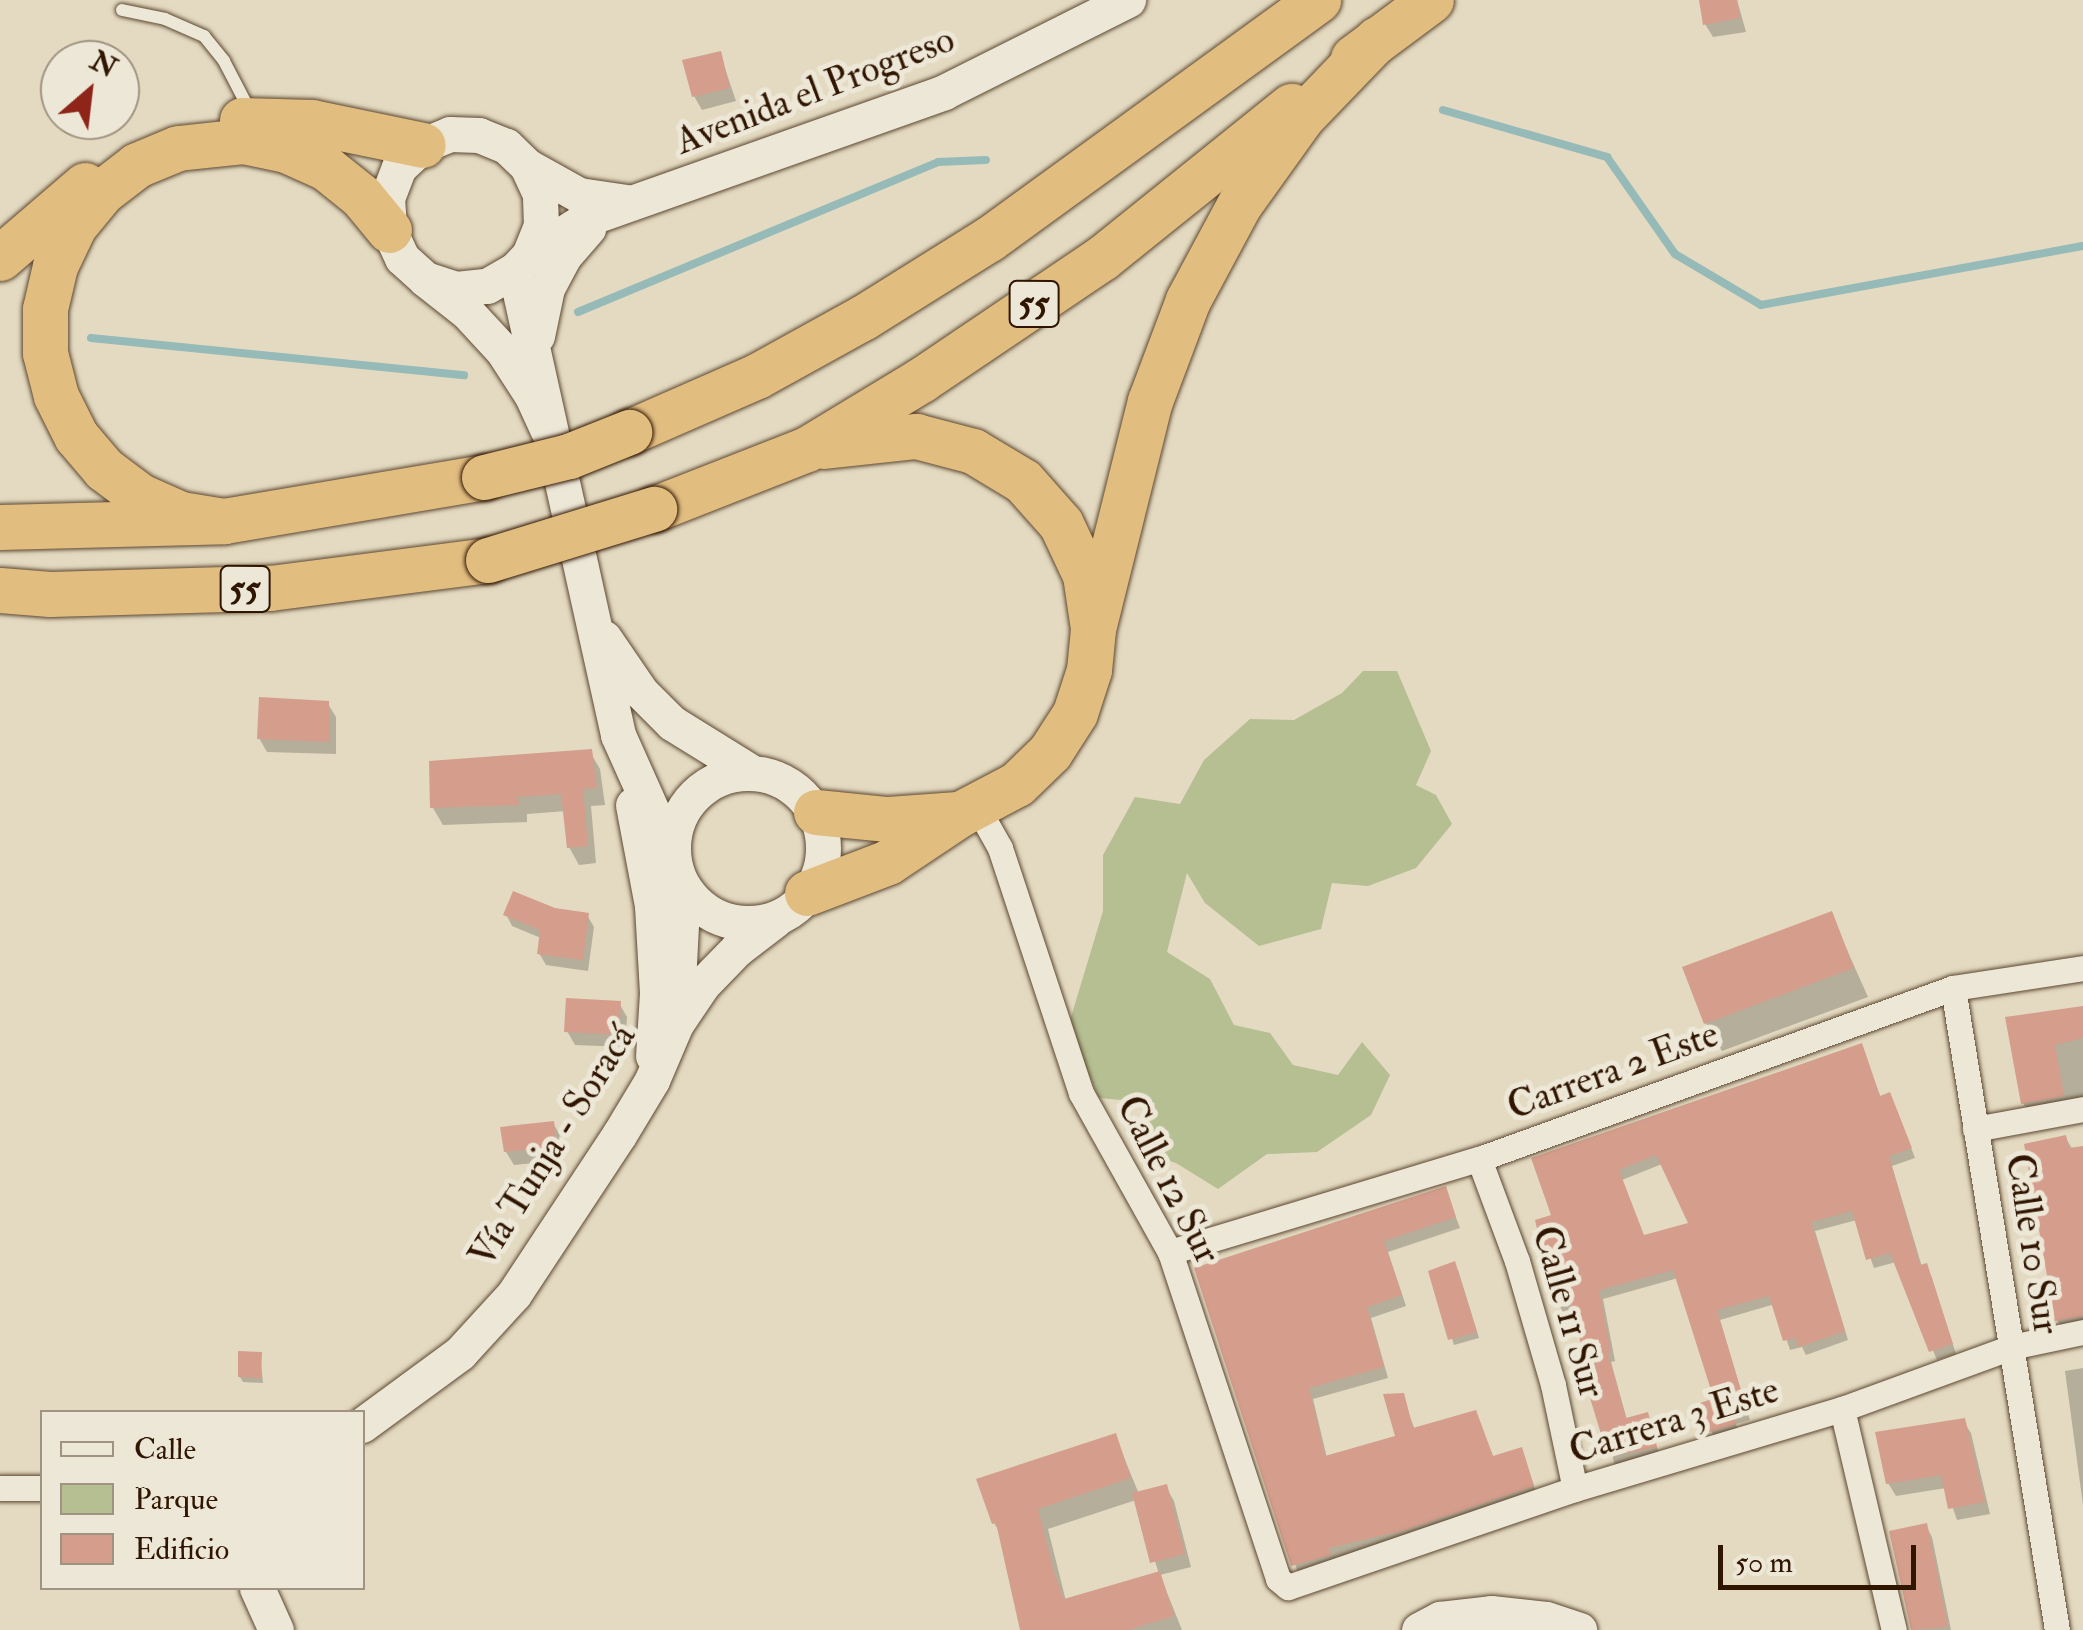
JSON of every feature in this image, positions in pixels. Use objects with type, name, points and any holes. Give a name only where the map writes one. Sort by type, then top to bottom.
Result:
[{"type":"highway","name":"55","points":[[0,527],[224,522],[484,477],[569,456],[757,376],[896,298],[989,239],[1318,0]]},
{"type":"highway","name":"55","points":[[0,590],[50,594],[270,588],[488,560],[654,509],[806,449],[921,380],[1102,258],[1376,39],[1431,0]]},
{"type":"highway","points":[[792,906],[888,862],[1016,784],[1050,752],[1075,713],[1089,670],[1093,629],[1150,401],[1188,300],[1239,205],[1302,117],[1376,39]]},
{"type":"highway","points":[[0,258],[107,166],[186,136],[256,120],[330,125],[422,145]]},
{"type":"highway","points":[[224,522],[181,514],[154,502],[104,469],[76,436],[56,396],[45,353],[48,294],[54,266],[74,226],[102,192],[186,136],[286,150],[326,168],[349,186],[388,230]]},
{"type":"highway","points":[[806,449],[916,436],[973,451],[1023,481],[1062,524],[1085,576],[1093,629]]},
{"type":"highway","points":[[816,812],[888,819],[968,811]]},
{"type":"main road","name":"Avenida el Progreso","points":[[522,263],[586,219],[944,92],[1128,0]]},
{"type":"main road","points":[[450,134],[479,134],[506,146],[528,166],[540,194],[541,226],[522,263],[487,286],[456,288],[425,279],[402,258],[388,230],[387,198],[399,168],[422,145],[450,134]]},
{"type":"main road","name":"Avenida el Progreso","points":[[528,166],[578,195],[628,205]]},
{"type":"main road","points":[[537,359],[538,323],[547,288],[564,256],[588,228],[628,205]]},
{"type":"main road","name":"Vía Tunja - Soracá","points":[[522,263],[554,444],[618,735],[678,873],[676,1024]]},
{"type":"main road","name":"Vía Tunja - Soracá","points":[[425,279],[467,312],[503,352],[532,396],[554,444]]},
{"type":"main road","name":"Vía Tunja - Soracá","points":[[592,617],[615,656],[662,713],[708,749],[748,770]]},
{"type":"main road","points":[[618,735],[652,906],[657,993],[652,1080]]},
{"type":"main road","points":[[748,770],[775,776],[799,791],[816,812],[824,841],[822,870],[792,906],[740,924],[707,912],[678,873],[675,826],[690,798],[716,779],[748,770]]},
{"type":"main road","name":"Vía Tunja - Soracá","points":[[365,1423],[460,1353],[514,1294],[572,1213],[652,1080],[676,1024],[703,984],[736,949],[792,906]]},
{"type":"main road","points":[[258,1590],[276,1630]]},
{"type":"main road","points":[[1419,1630],[1440,1619],[1491,1613],[1546,1619],[1579,1630]]},
{"type":"street","name":"Calle 12 Sur","points":[[968,811],[1000,848],[1081,1093],[1170,1252],[1278,1578],[1288,1587]]},
{"type":"street","name":"Carrera 2 Este","points":[[1170,1252],[1479,1159],[1954,988],[2083,968]]},
{"type":"street","name":"Calle 10 Sur","points":[[1954,988],[2057,1630]]},
{"type":"street","points":[[1975,1128],[2083,1109]]},
{"type":"street","name":"Calle 11 Sur","points":[[1479,1159],[1532,1314],[1575,1489]]},
{"type":"street","name":"Carrera 3 Este","points":[[1288,1587],[1575,1489],[1842,1409],[2011,1347],[2083,1332]]},
{"type":"street","points":[[1842,1409],[1894,1630]]},
{"type":"street","points":[[0,1488],[40,1488]]},
{"type":"lane","points":[[122,10],[166,19],[204,36],[224,61],[256,120]]},
{"type":"green space","points":[[1363,671],[1397,671],[1431,751],[1416,785],[1436,795],[1452,824],[1416,868],[1368,886],[1332,883],[1321,929],[1259,946],[1205,903],[1187,873],[1167,952],[1210,979],[1234,1025],[1270,1033],[1293,1065],[1338,1075],[1362,1042],[1390,1075],[1371,1115],[1317,1152],[1267,1154],[1218,1189],[1176,1163],[1138,1151],[1155,1103],[1099,1098],[1068,1027],[1103,911],[1103,855],[1135,797],[1180,804],[1204,760],[1250,719],[1294,720],[1342,693]]},
{"type":"building","points":[[1699,0],[1737,0],[1740,18],[1703,25]]},
{"type":"building","points":[[721,51],[730,88],[692,97],[682,60]]},
{"type":"building","points":[[259,697],[329,701],[330,742],[257,739]]},
{"type":"building","points":[[592,749],[597,788],[583,789],[588,846],[567,848],[561,794],[518,797],[519,805],[430,808],[429,761]]},
{"type":"building","points":[[513,891],[555,908],[589,913],[583,960],[537,954],[540,930],[503,915]]},
{"type":"building","points":[[1832,911],[1854,968],[1704,1024],[1682,967]]},
{"type":"building","points":[[566,998],[621,1001],[619,1035],[564,1032]]},
{"type":"building","points":[[2083,1006],[2083,1038],[2055,1045],[2064,1096],[2021,1104],[2005,1017]]},
{"type":"building","points":[[1862,1043],[1880,1096],[1890,1092],[1912,1148],[1889,1156],[1920,1265],[1927,1263],[1953,1344],[1929,1352],[1890,1253],[1866,1260],[1852,1211],[1811,1222],[1845,1331],[1799,1347],[1796,1338],[1783,1341],[1769,1296],[1717,1310],[1747,1411],[1733,1414],[1736,1424],[1709,1432],[1700,1403],[1712,1399],[1711,1390],[1673,1270],[1599,1290],[1611,1352],[1608,1353],[1626,1418],[1648,1412],[1657,1447],[1608,1457],[1583,1375],[1588,1373],[1570,1300],[1556,1304],[1546,1268],[1535,1220],[1551,1215],[1531,1158]],"holes":[[[1656,1155],[1688,1223],[1644,1235],[1619,1170]]]},
{"type":"building","points":[[554,1121],[557,1147],[504,1152],[500,1127]]},
{"type":"building","points":[[2066,1135],[2069,1148],[2083,1146],[2083,1316],[2055,1321],[2024,1144]]},
{"type":"building","points":[[1446,1186],[1456,1217],[1384,1241],[1402,1295],[1367,1307],[1384,1367],[1309,1388],[1325,1456],[1395,1436],[1383,1394],[1404,1393],[1413,1428],[1476,1410],[1493,1456],[1522,1447],[1534,1486],[1405,1530],[1329,1548],[1331,1555],[1291,1566],[1194,1268]]},
{"type":"building","points":[[1455,1261],[1477,1332],[1448,1340],[1428,1271]]},
{"type":"building","points":[[238,1351],[262,1352],[261,1378],[238,1377]]},
{"type":"building","points":[[1965,1418],[1985,1502],[1948,1509],[1941,1475],[1886,1484],[1875,1432]]},
{"type":"building","points":[[1116,1433],[1131,1478],[1038,1509],[1054,1572],[1064,1599],[1160,1571],[1174,1616],[1128,1630],[1020,1630],[996,1523],[992,1524],[976,1479]]},
{"type":"building","points":[[1167,1484],[1185,1554],[1150,1563],[1132,1493]]},
{"type":"building","points":[[1927,1523],[1948,1627],[1911,1630],[1889,1531]]},
{"type":"waterway","points":[[1443,110],[1607,157],[1675,254],[1761,305],[2083,246]]},
{"type":"waterway","points":[[578,312],[938,162],[986,160]]},
{"type":"waterway","points":[[91,338],[464,375]]}]
